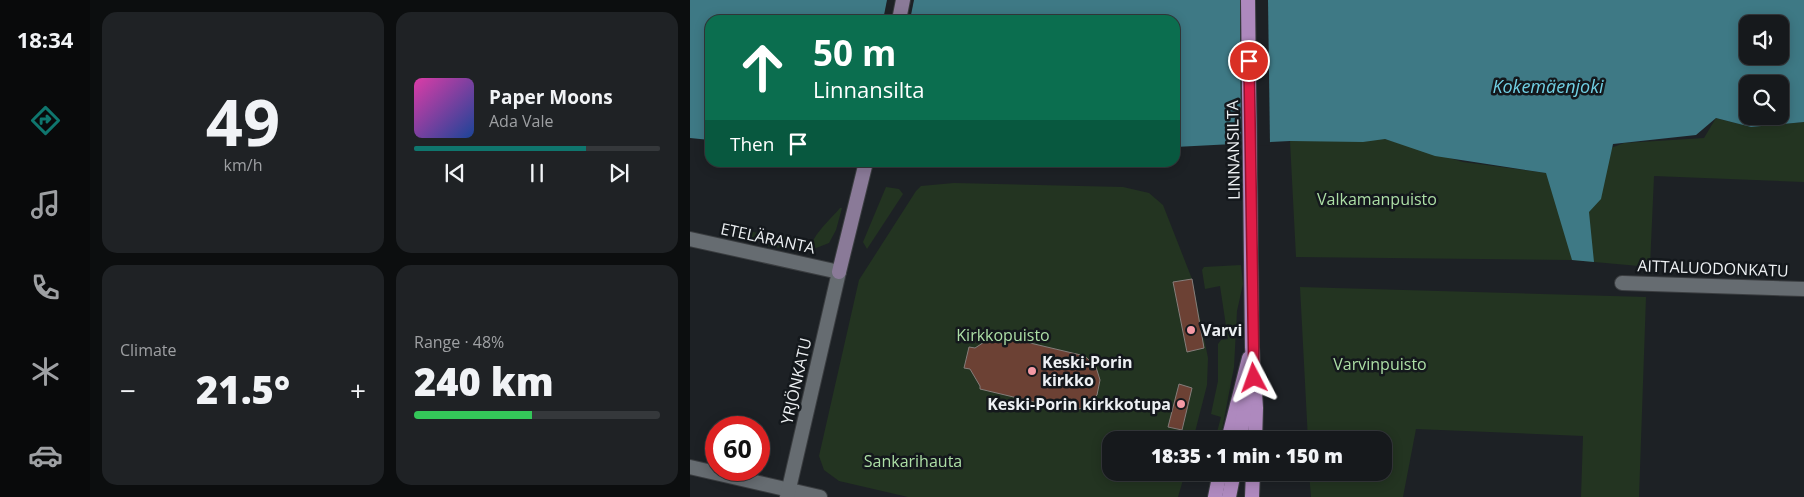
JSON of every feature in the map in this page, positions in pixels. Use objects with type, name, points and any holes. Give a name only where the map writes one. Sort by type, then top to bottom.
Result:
[{"type":"main road","points":[[899,15],[903,0]]},
{"type":"main road","name":"LINNANSILTA","points":[[1248,0],[1253,269],[1252,348]]},
{"type":"main road","points":[[839,272],[865,167]]},
{"type":"main road","points":[[1230,431],[1252,348]]},
{"type":"main road","points":[[1241,431],[1252,348]]},
{"type":"main road","points":[[1252,348],[1256,408],[1255,431]]},
{"type":"main road","points":[[1215,497],[1218,481]]},
{"type":"main road","points":[[1229,497],[1232,481]]},
{"type":"main road","points":[[1252,497],[1253,481]]},
{"type":"street","name":"ETELÄRANTA","points":[[690,239],[839,272]]},
{"type":"street","name":"YRJÖNKATU","points":[[788,494],[839,272]]},
{"type":"street","name":"AITTALUODONKATU","points":[[1622,283],[1804,289]]},
{"type":"street","points":[[690,467],[788,494],[820,497]]},
{"type":"green space","name":"Valkamanpuisto","points":[[1716,118],[1751,127],[1789,125],[1789,123],[1804,122],[1804,182],[1654,176],[1650,267],[1572,260],[1296,257],[1290,141],[1385,139],[1463,162],[1546,173],[1624,143],[1704,138]]},
{"type":"green space","name":"Kirkkopuisto","points":[[954,183],[1123,187],[1149,193],[1163,205],[1192,279],[1208,358],[1207,385],[1195,431],[1102,431],[1102,481],[1183,481],[1178,497],[908,497],[839,481],[824,470],[819,456],[859,280],[921,186]]},
{"type":"green space","points":[[886,187],[899,189],[903,194],[867,249],[863,242]]},
{"type":"green space","points":[[842,208],[836,230],[829,243],[811,250],[811,245],[817,234]]},
{"type":"green space","points":[[748,231],[799,240],[798,250],[766,246],[762,240],[749,237]]},
{"type":"green space","points":[[1241,265],[1243,284],[1237,311],[1234,367],[1222,431],[1217,431],[1221,417],[1211,414],[1218,381],[1218,344],[1221,340],[1228,339],[1220,286],[1205,289],[1202,270],[1204,267]]},
{"type":"green space","name":"Varvinpuisto","points":[[1300,287],[1646,297],[1639,497],[1581,497],[1583,436],[1416,429],[1403,497],[1311,497],[1310,481],[1392,481],[1392,431],[1308,431]]},
{"type":"water","name":"Kokemäenjoki","points":[[690,0],[1804,0],[1804,122],[1789,123],[1789,75],[1739,75],[1739,124],[1716,118],[1696,135],[1613,144],[1601,199],[1589,212],[1594,262],[1572,260],[1546,173],[1435,156],[1385,139],[1363,142],[1290,141],[1180,147],[1180,15],[705,15],[705,140],[690,138]]},
{"type":"water","name":"Kokemäenjoki","points":[[1743,125],[1772,125],[1751,127]]},
{"type":"pier","points":[[887,0],[914,0],[911,15],[884,15]]},
{"type":"pier","points":[[1240,0],[1268,0],[1270,145],[1241,147]]},
{"type":"building","name":"Varvi","points":[[1192,279],[1204,348],[1187,352],[1173,282]]},
{"type":"building","name":"Keski-Porin kirkko","points":[[992,334],[1085,356],[1096,367],[1100,380],[1097,395],[1086,407],[1072,411],[980,389],[970,369],[964,368],[969,347],[975,348],[992,337]]},
{"type":"building","name":"Keski-Porin kirkkotupa","points":[[1179,384],[1192,388],[1182,430],[1168,427]]},
{"type":"place","name":"Varvi","points":[[1191,330]]},
{"type":"place","name":"Keski-Porin kirkko","points":[[1032,371]]},
{"type":"place","name":"Keski-Porin kirkkotupa","points":[[1181,404]]},
{"type":"route","points":[[1249,61],[1253,269],[1252,348],[1254,378]]},
{"type":"park label","name":"Sankarihauta","points":[[913,461]]}]
